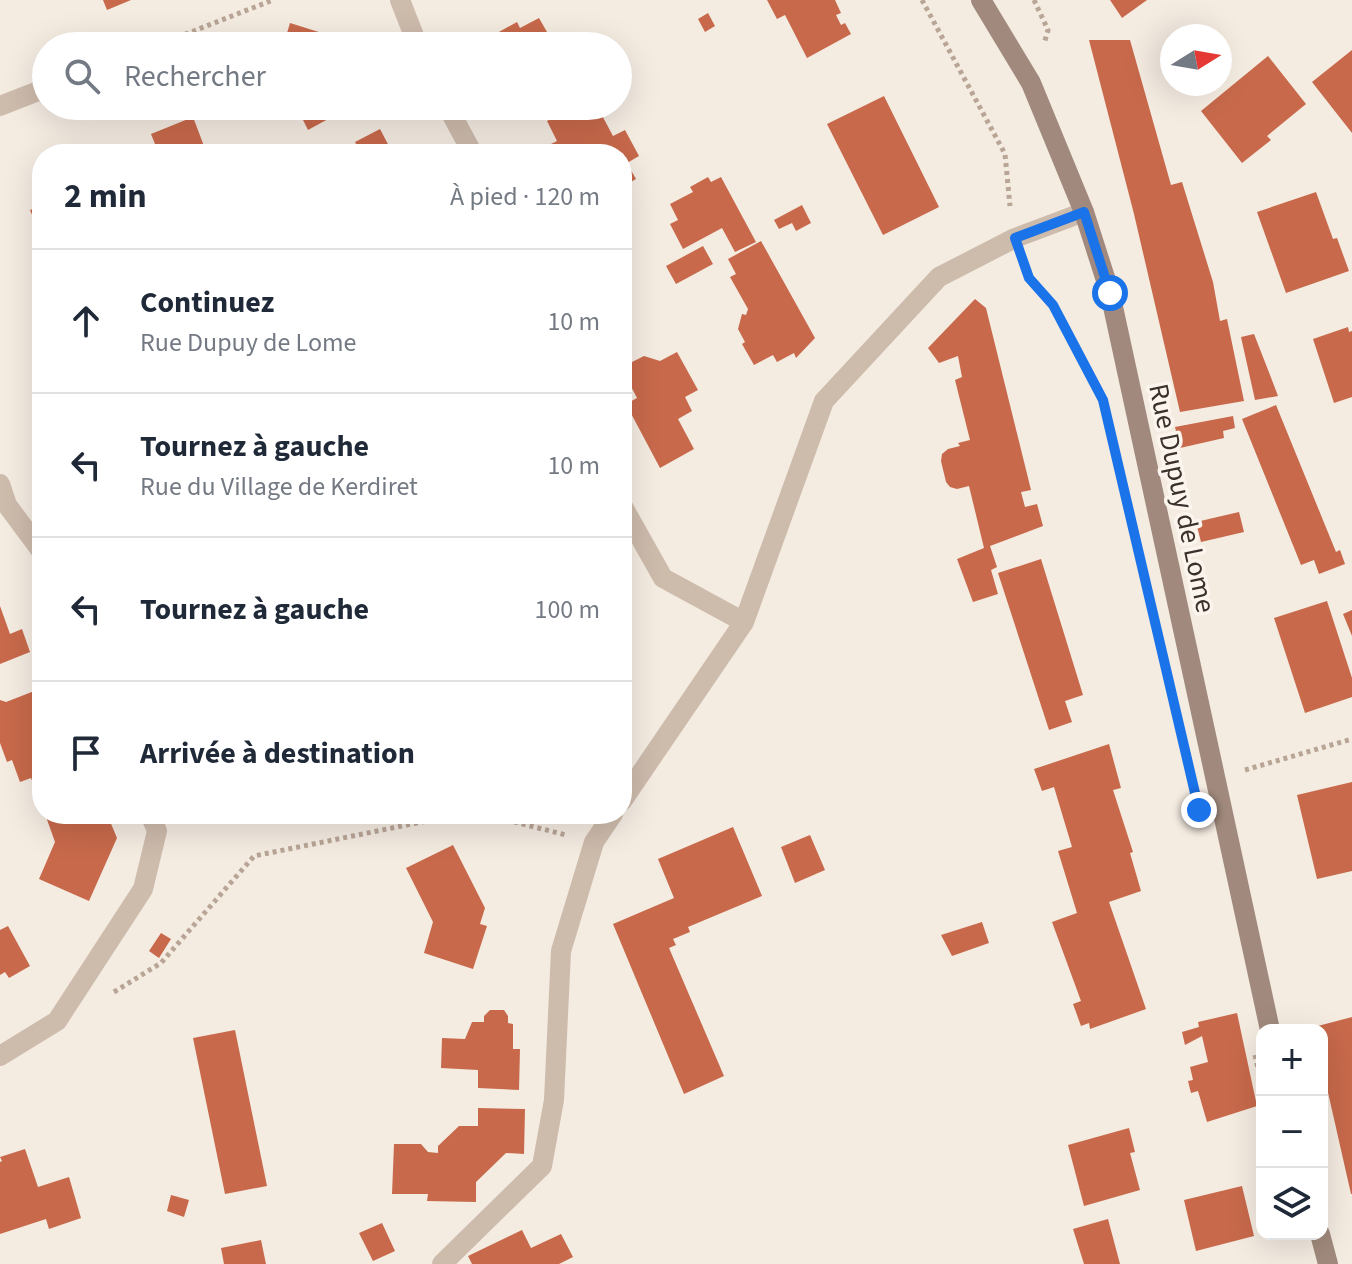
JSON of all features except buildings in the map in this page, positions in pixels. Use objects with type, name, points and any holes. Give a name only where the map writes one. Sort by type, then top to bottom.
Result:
[{"type":"street","points":[[400,0],[413,32]]},
{"type":"street","name":"Rue Dupuy de Lome","points":[[981,0],[1031,83],[1084,212],[1110,293],[1215,779],[1259,1024]]},
{"type":"street","points":[[0,106],[32,93]]},
{"type":"street","points":[[455,120],[468,144]]},
{"type":"street","points":[[632,786],[744,622],[824,401],[939,277],[1015,238],[1084,212]]},
{"type":"street","points":[[0,484],[7,505],[32,539]]},
{"type":"street","points":[[632,523],[663,578],[744,622]]},
{"type":"street","points":[[0,1056],[57,1021],[143,889],[157,831],[154,824]]},
{"type":"street","points":[[442,1264],[542,1166],[554,1100],[561,951],[594,842],[606,824]]},
{"type":"street","points":[[1322,1240],[1328,1264]]},
{"type":"path","points":[[191,32],[273,0]]},
{"type":"path","points":[[922,0],[1005,154],[1015,238],[1029,278],[1053,305],[1103,400]]},
{"type":"path","points":[[1215,779],[1352,739]]},
{"type":"path","points":[[113,992],[161,963],[254,856],[412,824]]},
{"type":"path","points":[[523,824],[594,842]]},
{"type":"route","points":[[1110,293],[1084,212],[1015,238],[1029,278],[1053,305],[1103,400],[1199,810]]}]
